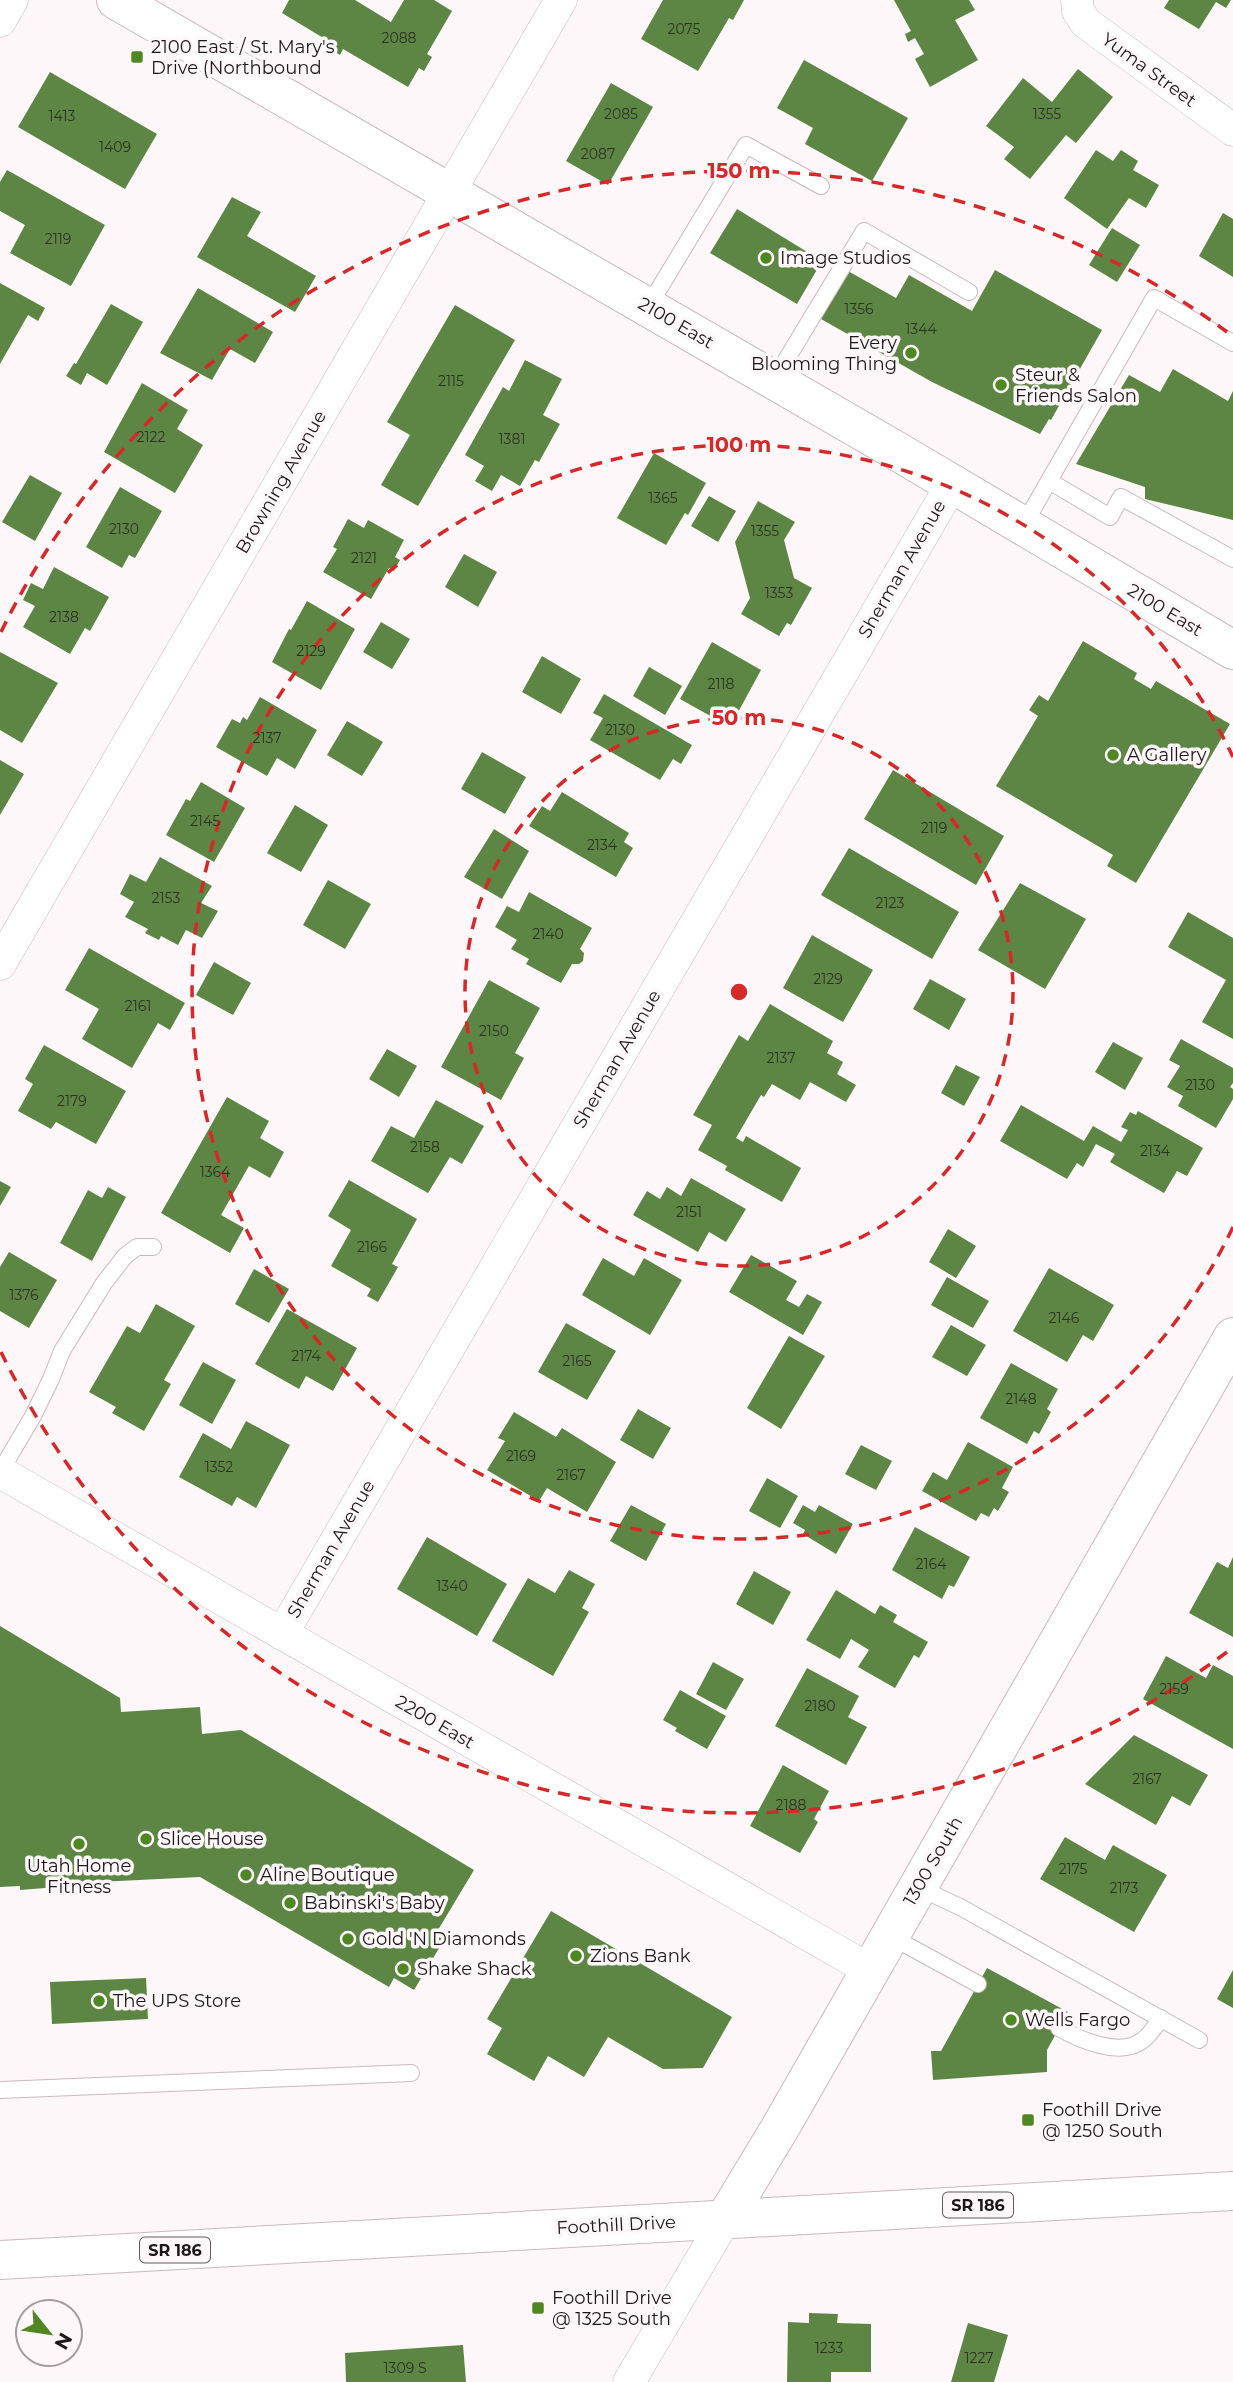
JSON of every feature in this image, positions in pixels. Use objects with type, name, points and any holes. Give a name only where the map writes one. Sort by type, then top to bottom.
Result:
[{"type":"street","points":[[0,21],[12,0]]},
{"type":"street","name":"2100 East","points":[[116,0],[774,380],[1233,650]]},
{"type":"street","name":"Browning Avenue","points":[[0,964],[561,0]]},
{"type":"street","name":"Yuma Street","points":[[1077,0],[1078,11],[1086,23],[1233,130]]},
{"type":"street","name":"Sherman Avenue","points":[[282,1634],[952,484]]},
{"type":"street","name":"1300 South","points":[[629,2382],[780,2129],[1233,1337]]},
{"type":"street","name":"2200 East","points":[[0,1472],[870,1970]]},
{"type":"street","name":"Foothill Drive","points":[[0,2260],[1232,2188]]},
{"type":"lane","points":[[648,307],[746,145],[821,186]]},
{"type":"lane","points":[[774,380],[864,231],[969,292]]},
{"type":"lane","points":[[1023,526],[1154,298],[1233,343]]},
{"type":"lane","points":[[1049,481],[1110,517],[1121,497],[1233,559]]},
{"type":"lane","points":[[0,1472],[33,1416],[62,1351],[92,1302],[125,1256],[137,1247],[153,1247]]},
{"type":"lane","points":[[918,1887],[962,1908],[1199,2040]]},
{"type":"lane","points":[[890,1936],[978,1984]]},
{"type":"lane","points":[[1059,2028],[1080,2040],[1116,2048],[1142,2042],[1161,2018]]},
{"type":"lane","points":[[0,2090],[411,2073]]},
{"type":"building","points":[[289,0],[355,0],[391,22],[404,0],[434,0],[452,11],[427,54],[432,57],[424,71],[419,68],[408,87],[343,49],[340,55],[322,45],[325,39],[282,13]]},
{"type":"building","points":[[663,0],[744,0],[733,20],[729,18],[698,71],[641,39]]},
{"type":"building","points":[[894,0],[969,0],[975,10],[955,20],[978,60],[930,87],[915,59],[924,54],[915,38],[908,42],[905,34],[911,31]]},
{"type":"building","points":[[1169,0],[1231,0],[1226,8],[1216,2],[1199,29],[1164,8]]},
{"type":"building","points":[[804,60],[908,118],[872,181],[805,144],[813,128],[777,108]]},
{"type":"building","points":[[1078,69],[1113,97],[1076,143],[1066,135],[1030,179],[1004,159],[1014,147],[986,126],[1023,78],[1052,102]]},
{"type":"building","points":[[50,72],[157,134],[125,189],[18,127]]},
{"type":"building","points":[[611,83],[653,107],[608,185],[566,161]]},
{"type":"building","points":[[1096,150],[1113,161],[1121,150],[1138,161],[1133,170],[1159,185],[1146,208],[1129,198],[1107,229],[1064,198]]},
{"type":"building","points":[[7,170],[105,225],[71,286],[10,253],[25,225],[0,211],[0,182]]},
{"type":"building","points":[[232,197],[261,212],[247,236],[316,276],[295,312],[197,257]]},
{"type":"building","points":[[737,209],[822,261],[797,304],[710,253]]},
{"type":"building","points":[[1223,213],[1233,219],[1233,277],[1199,256]]},
{"type":"building","points":[[1112,228],[1140,245],[1117,282],[1089,265]]},
{"type":"building","points":[[995,270],[1102,330],[1051,420],[1049,419],[1040,434],[932,382],[821,319],[848,271],[896,298],[909,275],[972,311]]},
{"type":"building","points":[[0,283],[45,308],[38,321],[28,315],[0,364]]},
{"type":"building","points":[[198,288],[273,332],[255,363],[230,349],[212,380],[160,353]]},
{"type":"building","points":[[111,304],[143,322],[107,385],[87,373],[81,385],[66,376],[74,363],[76,364]]},
{"type":"building","points":[[455,305],[515,340],[418,506],[381,485],[410,435],[387,422]]},
{"type":"building","points":[[525,360],[562,379],[543,415],[560,424],[539,462],[535,460],[520,486],[501,475],[492,491],[475,481],[484,466],[465,455],[503,387],[509,391]]},
{"type":"building","points":[[1173,369],[1228,401],[1233,391],[1233,520],[1145,499],[1145,487],[1076,464],[1129,375],[1160,392]]},
{"type":"building","points":[[142,383],[188,410],[177,429],[203,445],[175,493],[104,452]]},
{"type":"building","points":[[654,453],[706,483],[688,515],[685,513],[666,545],[617,518]]},
{"type":"building","points":[[30,475],[62,493],[35,541],[2,522]]},
{"type":"building","points":[[120,487],[162,511],[135,558],[129,555],[122,568],[86,547]]},
{"type":"building","points":[[709,496],[736,511],[718,542],[691,526]]},
{"type":"building","points":[[758,501],[795,522],[784,540],[794,578],[812,588],[791,625],[787,623],[779,636],[741,614],[750,598],[735,542]]},
{"type":"building","points":[[348,519],[364,528],[368,520],[404,540],[395,557],[400,560],[394,571],[389,568],[371,599],[323,572],[337,549],[333,547]]},
{"type":"building","points":[[464,554],[497,572],[478,607],[445,587]]},
{"type":"building","points":[[54,567],[109,597],[90,631],[85,628],[70,654],[23,627],[35,606],[23,600],[31,583],[43,589]]},
{"type":"building","points":[[307,601],[355,629],[321,690],[272,662]]},
{"type":"building","points":[[381,622],[410,639],[392,669],[363,652]]},
{"type":"building","name":"A Gallery","points":[[1083,641],[1137,673],[1134,679],[1151,689],[1156,681],[1230,724],[1136,883],[1107,866],[1113,855],[996,786],[1038,716],[1029,710],[1039,695],[1048,701]]},
{"type":"building","points":[[712,642],[761,670],[730,727],[680,699]]},
{"type":"building","points":[[0,652],[58,683],[22,743],[0,730]]},
{"type":"building","points":[[542,656],[581,679],[561,714],[522,692]]},
{"type":"building","points":[[649,667],[682,686],[665,715],[633,696]]},
{"type":"building","points":[[604,694],[692,745],[681,764],[673,759],[660,780],[590,740],[603,718],[593,713]]},
{"type":"building","points":[[260,697],[317,730],[295,769],[277,758],[267,776],[216,747],[232,719],[240,723],[243,717],[247,720]]},
{"type":"building","points":[[347,721],[383,742],[362,776],[327,755]]},
{"type":"building","points":[[482,752],[526,777],[505,814],[461,789]]},
{"type":"building","points":[[0,760],[24,774],[0,815]]},
{"type":"building","points":[[893,770],[1004,836],[976,885],[864,819]]},
{"type":"building","points":[[201,782],[245,808],[214,862],[166,835],[186,799],[190,801]]},
{"type":"building","points":[[562,792],[629,833],[624,842],[633,848],[616,877],[529,826],[542,806],[550,811]]},
{"type":"building","points":[[295,805],[328,825],[301,872],[267,853]]},
{"type":"building","points":[[494,829],[529,851],[502,899],[464,877]]},
{"type":"building","points":[[849,848],[959,912],[932,959],[821,895]]},
{"type":"building","points":[[160,857],[212,886],[201,903],[218,911],[202,938],[186,930],[178,945],[161,936],[159,940],[145,933],[148,929],[125,917],[134,902],[120,894],[130,874],[146,882]]},
{"type":"building","points":[[328,880],[371,904],[345,949],[303,925]]},
{"type":"building","points":[[1020,883],[1086,919],[1045,989],[978,950]]},
{"type":"building","points":[[529,892],[592,928],[580,949],[584,953],[583,961],[572,964],[561,983],[526,964],[529,959],[511,949],[517,940],[495,927],[507,906],[519,912]]},
{"type":"building","points":[[1188,912],[1233,938],[1233,1039],[1202,1022],[1226,980],[1168,947]]},
{"type":"building","points":[[812,935],[873,970],[843,1022],[783,988]]},
{"type":"building","points":[[89,948],[185,1003],[170,1030],[158,1023],[132,1068],[82,1039],[99,1009],[65,990]]},
{"type":"building","points":[[214,962],[251,983],[233,1015],[196,995]]},
{"type":"building","points":[[930,979],[966,999],[949,1030],[913,1009]]},
{"type":"building","points":[[489,980],[540,1008],[515,1053],[524,1058],[501,1100],[441,1067]]},
{"type":"building","points":[[770,1004],[833,1041],[827,1053],[843,1062],[837,1074],[856,1085],[846,1102],[810,1082],[800,1100],[772,1084],[764,1097],[761,1095],[736,1138],[743,1142],[746,1136],[801,1168],[782,1202],[725,1170],[727,1166],[698,1150],[712,1125],[693,1115],[739,1035],[748,1041]]},
{"type":"building","points":[[1181,1039],[1233,1068],[1233,1083],[1230,1087],[1233,1089],[1233,1099],[1216,1128],[1178,1106],[1183,1096],[1167,1087],[1180,1066],[1169,1060]]},
{"type":"building","points":[[1113,1042],[1143,1058],[1125,1090],[1095,1072]]},
{"type":"building","points":[[44,1045],[126,1091],[96,1144],[56,1122],[51,1129],[18,1111],[33,1084],[25,1079]]},
{"type":"building","points":[[387,1049],[417,1066],[399,1097],[369,1079]]},
{"type":"building","points":[[956,1065],[980,1077],[964,1106],[941,1093]]},
{"type":"building","points":[[227,1097],[269,1121],[260,1138],[284,1152],[270,1178],[249,1166],[221,1215],[244,1228],[230,1253],[161,1213]]},
{"type":"building","points":[[436,1100],[484,1126],[462,1164],[450,1157],[428,1193],[371,1161],[391,1126],[414,1138]]},
{"type":"building","points":[[1021,1105],[1084,1141],[1093,1126],[1121,1142],[1128,1130],[1121,1127],[1130,1112],[1136,1115],[1138,1111],[1203,1148],[1187,1176],[1177,1171],[1164,1193],[1110,1162],[1115,1154],[1096,1144],[1083,1167],[1077,1163],[1067,1179],[1000,1141]]},
{"type":"building","points":[[691,1178],[746,1209],[726,1242],[709,1232],[698,1252],[633,1215],[647,1191],[660,1199],[667,1187],[681,1196]]},
{"type":"building","points":[[349,1180],[417,1219],[392,1264],[398,1267],[378,1302],[367,1296],[371,1289],[331,1266],[351,1230],[328,1216]]},
{"type":"building","points":[[0,1181],[11,1187],[0,1206]]},
{"type":"building","points":[[108,1187],[126,1197],[92,1261],[60,1243],[88,1190],[102,1198]]},
{"type":"building","points":[[948,1229],[976,1246],[956,1278],[929,1262]]},
{"type":"building","points":[[9,1252],[57,1280],[29,1328],[0,1311],[0,1267]]},
{"type":"building","points":[[751,1255],[797,1281],[786,1300],[799,1307],[807,1294],[822,1302],[803,1335],[729,1292]]},
{"type":"building","points":[[603,1258],[634,1276],[644,1258],[682,1280],[650,1335],[582,1295]]},
{"type":"building","points":[[1049,1268],[1114,1305],[1093,1341],[1083,1335],[1067,1362],[1013,1331]]},
{"type":"building","points":[[254,1269],[289,1289],[269,1323],[235,1304]]},
{"type":"building","points":[[947,1277],[989,1301],[973,1328],[931,1305]]},
{"type":"building","points":[[156,1304],[195,1326],[164,1380],[171,1384],[144,1431],[112,1413],[116,1407],[89,1392],[127,1326],[140,1333]]},
{"type":"building","points":[[287,1309],[357,1348],[333,1391],[306,1376],[299,1389],[255,1364]]},
{"type":"building","points":[[566,1323],[616,1351],[587,1400],[538,1372]]},
{"type":"building","points":[[951,1325],[986,1345],[967,1376],[932,1357]]},
{"type":"building","points":[[789,1336],[825,1356],[781,1429],[747,1408]]},
{"type":"building","points":[[203,1362],[236,1380],[212,1424],[179,1405]]},
{"type":"building","points":[[1011,1363],[1058,1389],[1047,1409],[1051,1412],[1039,1434],[1034,1431],[1027,1444],[980,1418]]},
{"type":"building","points":[[638,1409],[671,1428],[653,1459],[620,1440]]},
{"type":"building","points":[[514,1412],[556,1437],[562,1428],[616,1462],[587,1512],[547,1488],[539,1501],[487,1470],[505,1441],[498,1438]]},
{"type":"building","points":[[246,1421],[290,1445],[256,1508],[237,1497],[232,1506],[179,1477],[203,1433],[231,1449]]},
{"type":"building","points":[[968,1442],[1013,1467],[1002,1488],[1009,1492],[998,1511],[994,1508],[989,1517],[981,1513],[976,1521],[922,1491],[933,1472],[947,1480]]},
{"type":"building","points":[[861,1445],[892,1461],[876,1490],[845,1474]]},
{"type":"building","points":[[767,1478],[798,1496],[780,1528],[749,1511]]},
{"type":"building","points":[[631,1505],[666,1524],[646,1561],[610,1541]]},
{"type":"building","points":[[803,1505],[815,1512],[819,1505],[853,1524],[836,1554],[803,1534],[805,1530],[793,1523]]},
{"type":"building","points":[[915,1527],[970,1557],[954,1587],[949,1585],[942,1599],[892,1570]]},
{"type":"building","points":[[427,1537],[507,1584],[477,1636],[397,1589]]},
{"type":"building","points":[[1233,1557],[1233,1637],[1189,1613],[1217,1562],[1228,1568]]},
{"type":"building","points":[[569,1570],[595,1584],[582,1608],[589,1612],[553,1676],[492,1641],[528,1578],[555,1593]]},
{"type":"building","points":[[754,1571],[791,1592],[773,1625],[736,1604]]},
{"type":"building","points":[[836,1590],[875,1614],[880,1605],[897,1615],[893,1622],[928,1642],[919,1658],[914,1655],[895,1688],[858,1667],[869,1650],[851,1639],[840,1659],[806,1640]]},
{"type":"building","points":[[0,1626],[120,1698],[121,1712],[200,1707],[202,1734],[241,1730],[474,1870],[435,1935],[444,1940],[414,1990],[394,1978],[389,1987],[200,1877],[57,1884],[58,1887],[20,1890],[20,1886],[0,1887]]},
{"type":"building","points":[[1166,1656],[1206,1678],[1213,1665],[1233,1676],[1233,1749],[1143,1699]]},
{"type":"building","points":[[713,1662],[744,1679],[726,1710],[696,1694]]},
{"type":"building","points":[[807,1668],[859,1696],[848,1717],[867,1727],[846,1765],[775,1726]]},
{"type":"building","points":[[680,1690],[726,1716],[707,1749],[675,1731],[677,1728],[663,1720]]},
{"type":"building","points":[[1134,1735],[1208,1775],[1190,1806],[1172,1796],[1156,1825],[1085,1784]]},
{"type":"building","points":[[783,1765],[829,1791],[814,1819],[818,1822],[800,1853],[750,1826]]},
{"type":"building","points":[[1065,1837],[1105,1860],[1113,1845],[1167,1875],[1134,1932],[1040,1879]]},
{"type":"building","name":"Zions Bank","points":[[551,1911],[732,2017],[703,2068],[663,2069],[608,2037],[584,2077],[548,2056],[534,2081],[487,2054],[502,2028],[487,2019]]},
{"type":"building","name":"Wells Fargo","points":[[987,1968],[1068,2012],[1047,2050],[1047,2072],[933,2080],[931,2051],[941,2051]]},
{"type":"building","points":[[1233,1970],[1233,2008],[1217,1999]]},
{"type":"building","name":"The UPS Store","points":[[146,1978],[148,2019],[52,2024],[50,1982]]},
{"type":"building","points":[[809,2313],[838,2314],[837,2323],[871,2324],[871,2372],[831,2372],[831,2382],[787,2382],[788,2322],[809,2323]]},
{"type":"building","points":[[968,2323],[1008,2335],[994,2382],[951,2382]]},
{"type":"building","points":[[463,2345],[466,2382],[346,2382],[345,2353]]},
{"type":"place","name":"2100 East / St. Mary's Drive (Northbound","points":[[137,57]]},
{"type":"place","name":"Image Studios","points":[[766,258]]},
{"type":"place","name":"Every Blooming Thing","points":[[911,353]]},
{"type":"place","name":"Steur & Friends Salon","points":[[1001,385]]},
{"type":"place","name":"A Gallery","points":[[1113,755]]},
{"type":"place","name":"Slice House","points":[[146,1839]]},
{"type":"place","name":"Utah Home Fitness","points":[[79,1844]]},
{"type":"place","name":"Aline Boutique","points":[[246,1875]]},
{"type":"place","name":"Babinski's Baby","points":[[290,1903]]},
{"type":"place","name":"Gold 'N Diamonds","points":[[348,1939]]},
{"type":"place","name":"Zions Bank","points":[[576,1956]]},
{"type":"place","name":"Shake Shack","points":[[403,1969]]},
{"type":"place","name":"The UPS Store","points":[[99,2001]]},
{"type":"place","name":"Wells Fargo","points":[[1011,2020]]},
{"type":"place","name":"Foothill Drive @ 1250 South","points":[[1028,2120]]},
{"type":"place","name":"Foothill Drive @ 1325 South","points":[[538,2308]]}]
